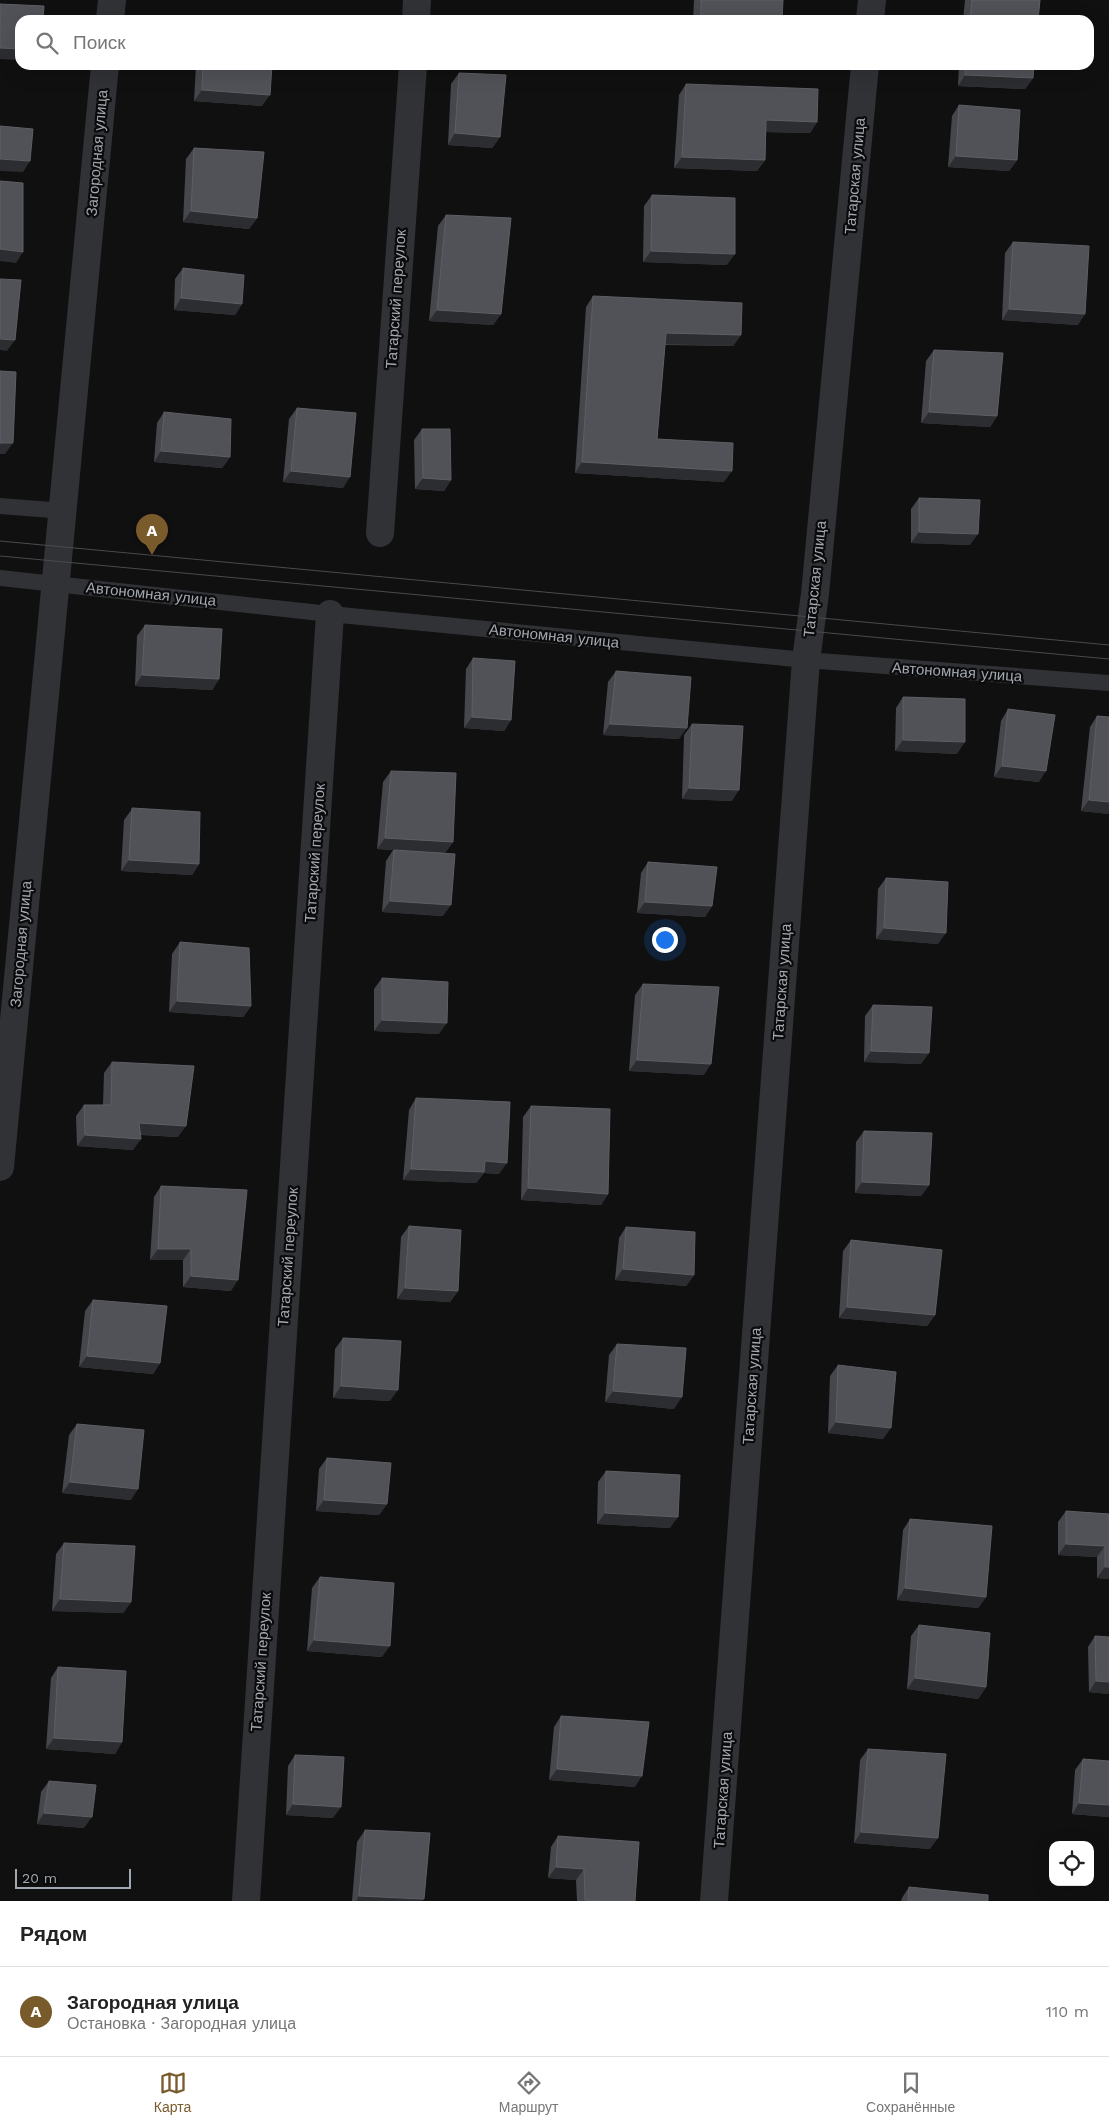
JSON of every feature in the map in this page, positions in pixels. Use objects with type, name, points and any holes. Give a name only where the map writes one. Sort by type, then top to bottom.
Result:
[{"type":"street","points":[[110,15],[112,0]]},
{"type":"street","points":[[416,15],[417,0]]},
{"type":"street","points":[[870,15],[872,0]]},
{"type":"street","name":"Загородная улица","points":[[0,1167],[64,512],[105,70]]},
{"type":"street","name":"Татарский переулок","points":[[380,533],[413,70]]},
{"type":"street","name":"Татарская улица","points":[[714,1901],[806,660],[816,584],[866,70]]},
{"type":"street","name":"Татарский переулок","points":[[246,1901],[330,614]]},
{"type":"lane","points":[[0,506],[64,512]]},
{"type":"lane","name":"Автономная улица","points":[[0,578],[330,614],[806,660],[1109,683]]},
{"type":"building","points":[[701,0],[783,0],[782,15],[701,15]]},
{"type":"building","points":[[972,0],[1040,0],[1038,15],[970,15]]},
{"type":"building","points":[[0,4],[44,6],[43,15],[15,15],[15,49],[0,48]]},
{"type":"building","points":[[203,70],[272,70],[270,95],[202,90]]},
{"type":"building","points":[[966,70],[1034,70],[1033,78],[965,75]]},
{"type":"building","points":[[459,73],[506,75],[500,137],[455,133]]},
{"type":"building","points":[[686,84],[818,89],[817,122],[766,120],[765,160],[682,157]]},
{"type":"building","points":[[959,105],[1020,110],[1017,160],[956,156]]},
{"type":"building","points":[[0,126],[33,129],[30,161],[0,159]]},
{"type":"building","points":[[194,148],[264,152],[257,218],[191,211]]},
{"type":"building","points":[[0,181],[23,183],[23,252],[0,249]]},
{"type":"building","points":[[652,195],[735,198],[735,254],[651,251]]},
{"type":"building","points":[[446,215],[511,218],[501,314],[437,310]]},
{"type":"building","points":[[1013,242],[1089,246],[1085,314],[1009,309]]},
{"type":"building","points":[[183,268],[244,275],[242,304],[181,298]]},
{"type":"building","points":[[0,279],[21,280],[15,340],[0,339]]},
{"type":"building","points":[[593,296],[742,303],[741,335],[666,333],[657,439],[733,443],[732,471],[582,462]]},
{"type":"building","points":[[934,350],[1003,353],[997,416],[929,412]]},
{"type":"building","points":[[0,371],[16,372],[13,443],[0,443]]},
{"type":"building","points":[[297,408],[356,413],[350,477],[291,471]]},
{"type":"building","points":[[164,412],[231,419],[230,457],[161,451]]},
{"type":"building","points":[[422,429],[450,429],[451,480],[423,478]]},
{"type":"building","points":[[919,498],[980,500],[978,534],[919,532]]},
{"type":"building","points":[[145,625],[222,629],[219,679],[142,675]]},
{"type":"building","points":[[473,658],[515,661],[511,720],[472,717]]},
{"type":"building","points":[[616,671],[691,677],[687,728],[610,724]]},
{"type":"building","points":[[903,697],[965,699],[965,742],[903,740]]},
{"type":"building","points":[[1008,709],[1055,715],[1046,771],[1002,766]]},
{"type":"building","points":[[1097,716],[1109,717],[1109,802],[1089,800]]},
{"type":"building","points":[[692,724],[743,726],[739,790],[689,788]]},
{"type":"building","points":[[391,771],[456,773],[453,842],[385,838]]},
{"type":"building","points":[[132,808],[200,812],[199,864],[129,860]]},
{"type":"building","points":[[394,850],[455,854],[451,905],[390,901]]},
{"type":"building","points":[[648,862],[717,867],[712,906],[645,902]]},
{"type":"building","points":[[886,878],[948,882],[946,933],[884,928]]},
{"type":"building","points":[[180,942],[249,948],[251,1006],[177,1001]]},
{"type":"building","points":[[382,978],[448,982],[447,1023],[382,1020]]},
{"type":"building","points":[[643,984],[719,987],[711,1064],[637,1060]]},
{"type":"building","points":[[873,1005],[932,1007],[929,1053],[871,1051]]},
{"type":"building","points":[[112,1062],[194,1066],[186,1126],[139,1123],[141,1139],[85,1135],[84,1105],[111,1105]]},
{"type":"building","points":[[416,1098],[510,1102],[507,1163],[485,1161],[484,1172],[411,1169]]},
{"type":"building","points":[[531,1106],[610,1109],[608,1194],[528,1188]]},
{"type":"building","points":[[864,1131],[932,1133],[929,1185],[862,1182]]},
{"type":"building","points":[[161,1186],[247,1190],[238,1280],[191,1276],[191,1249],[158,1249]]},
{"type":"building","points":[[409,1226],[461,1230],[458,1291],[405,1288]]},
{"type":"building","points":[[626,1227],[695,1232],[694,1275],[623,1269]]},
{"type":"building","points":[[851,1240],[942,1250],[935,1315],[847,1307]]},
{"type":"building","points":[[93,1300],[167,1306],[160,1363],[87,1356]]},
{"type":"building","points":[[343,1338],[401,1341],[398,1390],[341,1386]]},
{"type":"building","points":[[617,1344],[686,1348],[682,1397],[613,1391]]},
{"type":"building","points":[[838,1365],[896,1372],[891,1428],[836,1422]]},
{"type":"building","points":[[77,1424],[144,1430],[138,1489],[70,1482]]},
{"type":"building","points":[[327,1458],[391,1463],[387,1504],[324,1500]]},
{"type":"building","points":[[606,1471],[680,1475],[678,1517],[605,1513]]},
{"type":"building","points":[[1066,1511],[1109,1514],[1109,1567],[1105,1567],[1105,1546],[1066,1544]]},
{"type":"building","points":[[910,1519],[992,1526],[986,1597],[905,1588]]},
{"type":"building","points":[[64,1543],[135,1546],[131,1602],[60,1599]]},
{"type":"building","points":[[320,1577],[394,1583],[390,1646],[314,1640]]},
{"type":"building","points":[[919,1625],[990,1633],[986,1687],[915,1678]]},
{"type":"building","points":[[1095,1636],[1109,1637],[1109,1682],[1096,1681]]},
{"type":"building","points":[[58,1667],[126,1671],[122,1742],[54,1738]]},
{"type":"building","points":[[561,1716],[649,1722],[642,1776],[557,1769]]},
{"type":"building","points":[[868,1749],[946,1754],[938,1838],[861,1832]]},
{"type":"building","points":[[295,1755],[344,1757],[341,1807],[293,1804]]},
{"type":"building","points":[[1083,1759],[1109,1761],[1109,1805],[1079,1803]]},
{"type":"building","points":[[49,1781],[96,1785],[92,1817],[44,1813]]},
{"type":"building","points":[[365,1830],[430,1833],[424,1899],[359,1896]]},
{"type":"building","points":[[558,1836],[639,1842],[635,1901],[585,1900],[584,1869],[556,1867]]},
{"type":"building","points":[[909,1887],[988,1895],[988,1901],[908,1901]]},
{"type":"tram line","points":[[0,541],[1109,645]]},
{"type":"tram line","points":[[0,556],[1109,659]]},
{"type":"place","name":"Загородная улица","points":[[152,555]]}]
